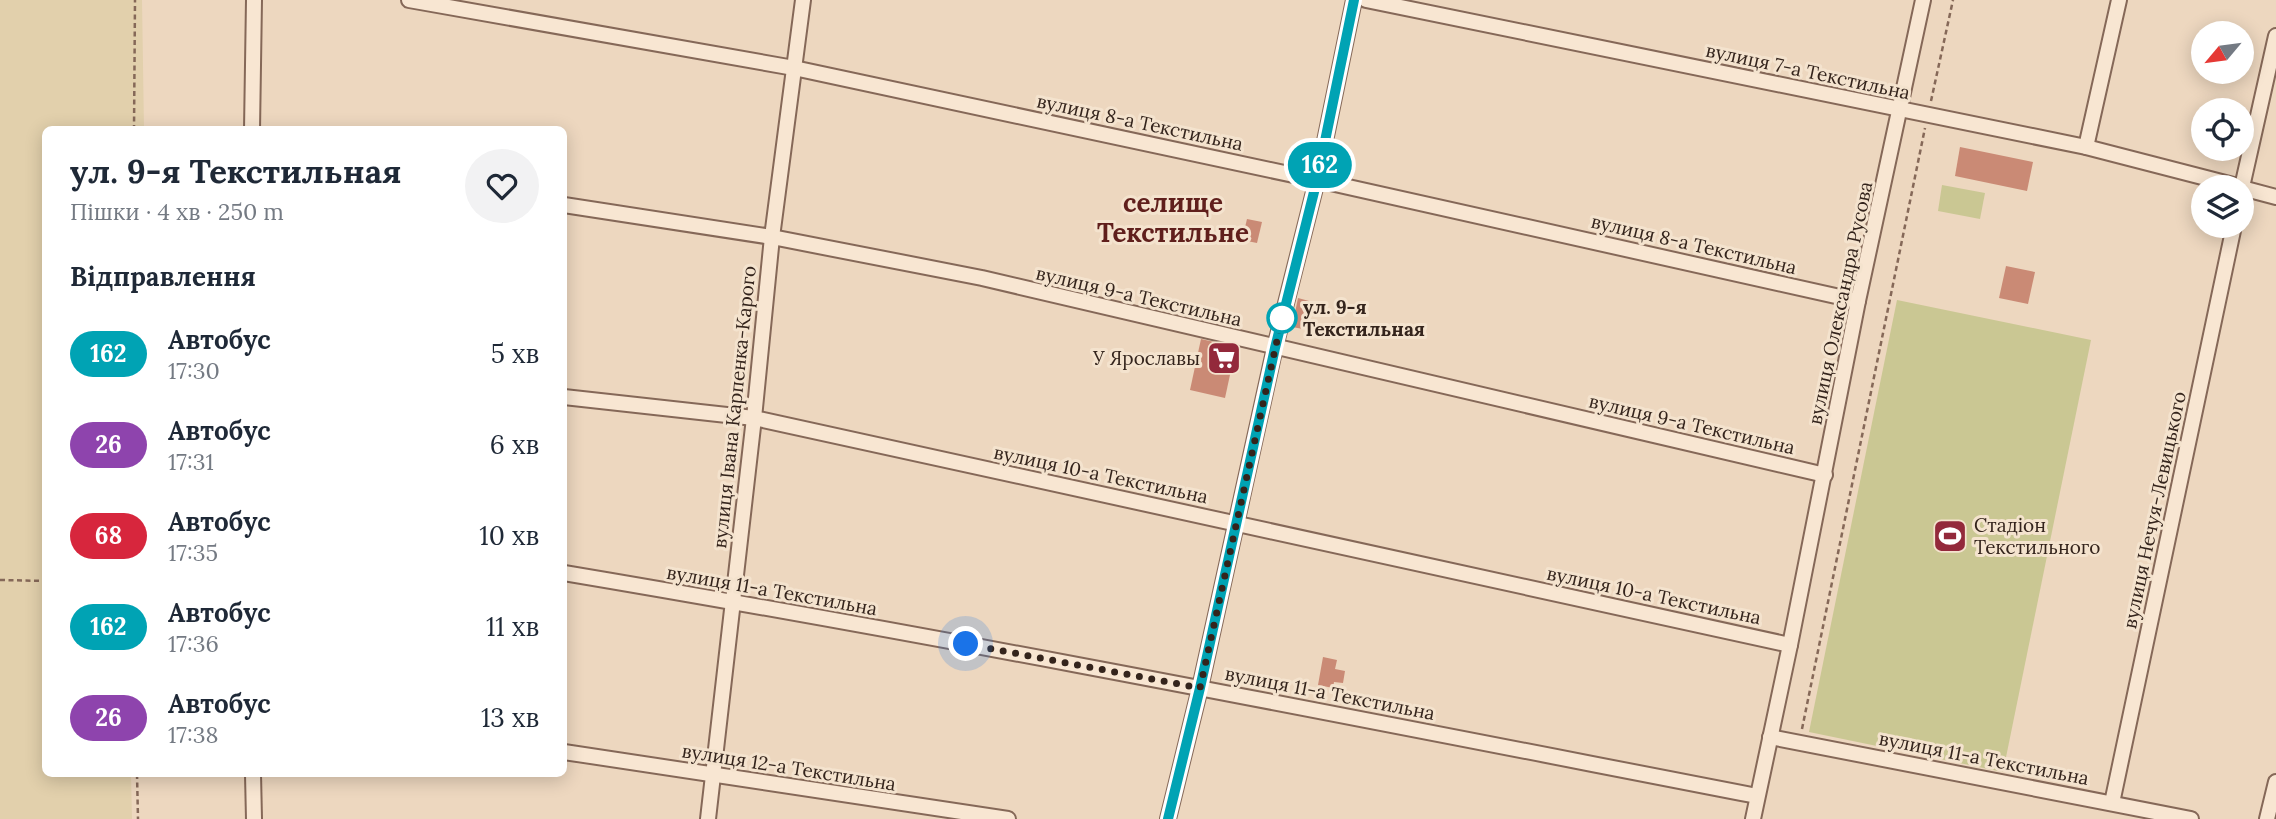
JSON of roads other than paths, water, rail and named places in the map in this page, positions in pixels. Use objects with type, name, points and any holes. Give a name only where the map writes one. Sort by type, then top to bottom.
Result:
[{"type":"street","points":[[251,126],[254,0]]},
{"type":"street","name":"вулиця 8-а Текстильна","points":[[409,0],[794,68],[1317,180],[1858,301]]},
{"type":"street","name":"вулиця Івана Карпенка-Карого","points":[[708,819],[772,237],[803,0]]},
{"type":"street","points":[[1168,819],[1200,688],[1275,348],[1317,180],[1354,0]]},
{"type":"street","name":"вулиця 7-а Текстильна","points":[[1366,0],[2086,147],[2194,175]]},
{"type":"street","name":"вулиця Олександра Русова","points":[[1753,819],[1825,475],[1858,301],[1923,0]]},
{"type":"street","points":[[2086,147],[2119,0]]},
{"type":"street","points":[[2244,175],[2276,36]]},
{"type":"street","name":"вулиця 7-а Текстильна","points":[[2254,191],[2276,197]]},
{"type":"street","name":"вулиця 9-а Текстильна","points":[[567,205],[772,237],[982,278],[1825,475]]},
{"type":"street","name":"вулиця Нечуя-Левицького","points":[[2112,803],[2231,238]]},
{"type":"street","name":"вулиця 10-а Текстильна","points":[[567,397],[754,418],[1790,645]]},
{"type":"street","name":"вулиця 11-а Текстильна","points":[[567,574],[732,601],[1200,688],[1758,796]]},
{"type":"street","name":"вулиця 11-а Текстильна","points":[[1770,737],[2191,819]]},
{"type":"street","name":"вулиця 12-а Текстильна","points":[[567,752],[1008,819]]},
{"type":"street","points":[[253,777],[254,819]]},
{"type":"street","points":[[2267,819],[2276,782]]},
{"type":"place","name":"ул. 9-я Текстильная","points":[[1282,318]]},
{"type":"place","name":"У Ярославы","points":[[1224,358]]},
{"type":"place","name":"Стадіон Текстильного","points":[[1950,536]]},
{"type":"district","name":"селище Текстильне","points":[[1173,218]]}]
